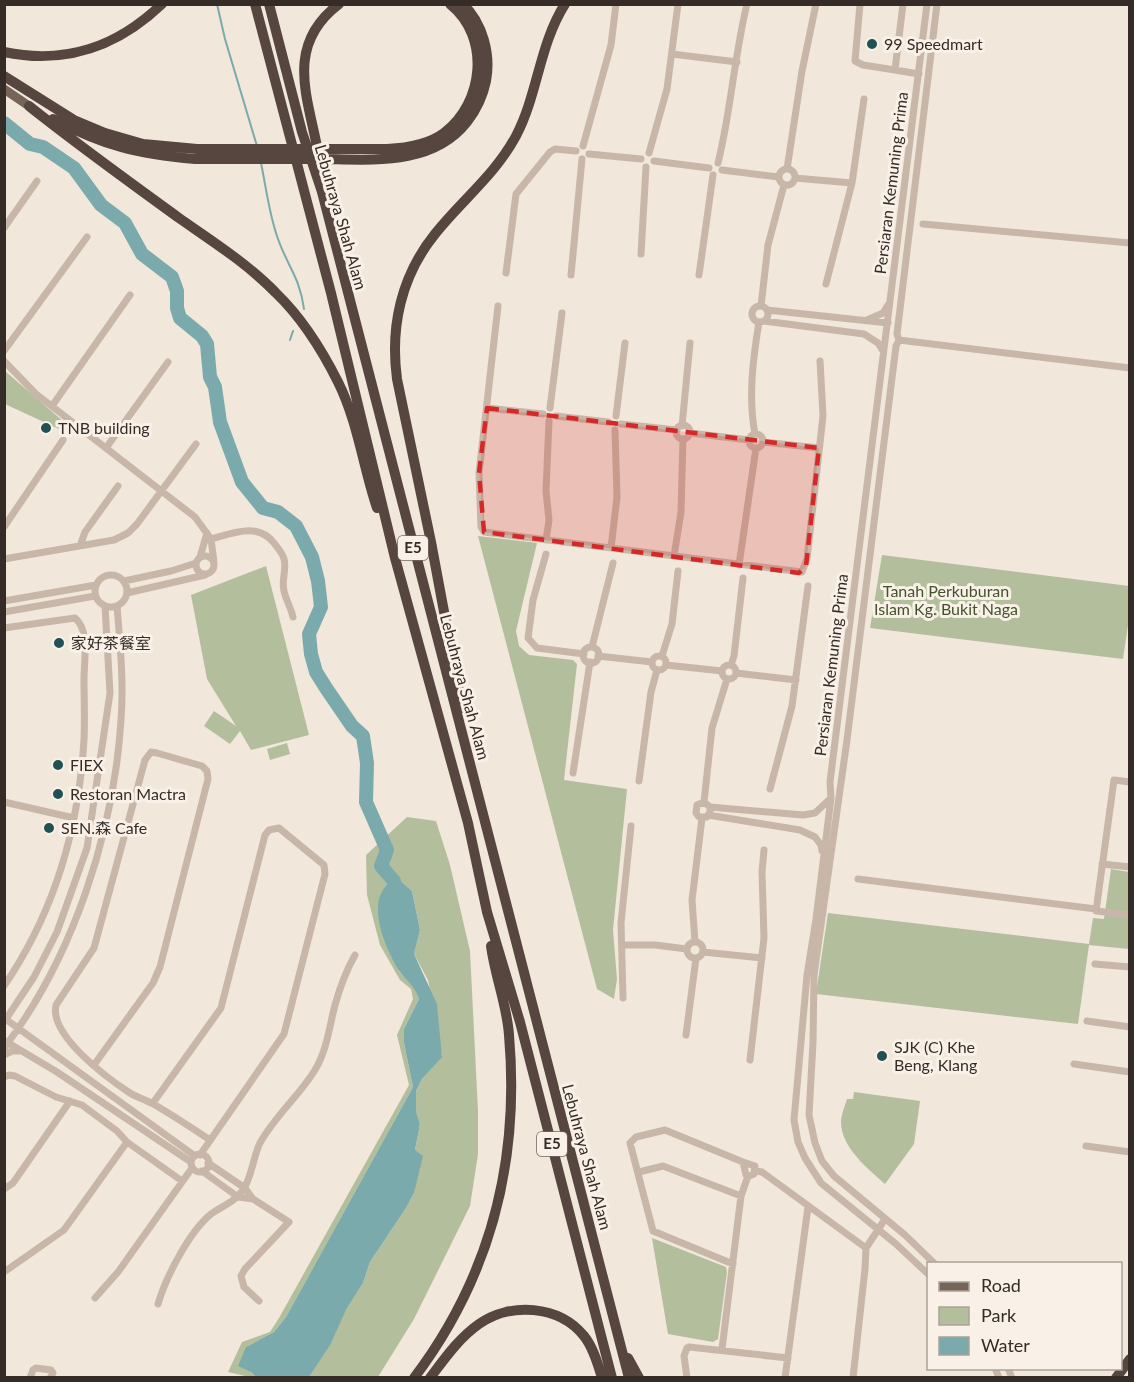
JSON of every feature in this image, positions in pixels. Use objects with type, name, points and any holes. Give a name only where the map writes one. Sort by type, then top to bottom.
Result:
[{"type":"highway","points":[[4,52],[38,57],[94,49],[123,36],[145,21],[162,4]]},
{"type":"highway","name":"Lebuhraya Shah Alam","points":[[255,4],[334,305],[395,558],[468,822],[487,912],[523,1033],[612,1377]]},
{"type":"highway","name":"Lebuhraya Shah Alam","points":[[269,4],[302,132],[321,192],[629,1377]]},
{"type":"highway","points":[[321,192],[321,166],[304,91],[303,67],[315,32],[339,4]]},
{"type":"highway","points":[[387,154],[421,144],[443,134],[458,120],[470,99],[477,78],[476,47],[470,28],[450,4]]},
{"type":"highway","points":[[4,76],[74,120],[105,133],[143,144],[233,154],[424,153],[442,145],[460,130],[479,104],[487,78],[486,50],[478,24],[463,4]]},
{"type":"highway","points":[[471,772],[469,739],[397,379],[394,358],[395,330],[400,300],[406,282],[422,251],[493,171],[515,138],[529,107],[549,34],[565,4]]},
{"type":"highway","points":[[29,106],[83,149],[249,268],[296,314],[326,359],[348,407],[367,480],[395,558]]},
{"type":"highway","points":[[29,106],[80,133],[126,149],[195,159],[233,154]]},
{"type":"highway","points":[[414,1377],[441,1341],[471,1285],[490,1232],[502,1188],[508,1149],[511,1081],[509,1033],[493,956],[487,912]]},
{"type":"highway","points":[[430,1377],[454,1347],[482,1322],[497,1314],[523,1309],[542,1311],[561,1318],[584,1336],[602,1377]]},
{"type":"highway","points":[[621,1344],[639,1377]]},
{"type":"main road","points":[[4,89],[29,106]]},
{"type":"street","points":[[506,273],[516,194],[550,152],[555,149],[576,151],[583,146],[611,45],[616,4]]},
{"type":"street","points":[[646,167],[642,165],[641,159],[649,153],[667,89],[678,4]]},
{"type":"street","points":[[714,175],[719,174],[747,4]]},
{"type":"street","points":[[788,169],[802,71],[816,4]]},
{"type":"street","points":[[860,4],[855,61],[862,65],[919,74]]},
{"type":"street","points":[[895,70],[903,4]]},
{"type":"street","name":"Persiaran Kemuning Prima","points":[[927,4],[832,770],[823,863],[807,975],[794,1120],[798,1142],[821,1183],[927,1273]]},
{"type":"street","name":"Persiaran Kemuning Prima","points":[[934,1262],[834,1176],[822,1161],[815,1143],[809,1115],[814,1030],[814,975],[845,752],[938,4]]},
{"type":"street","points":[[672,54],[737,62]]},
{"type":"street","points":[[826,284],[852,183],[864,99]]},
{"type":"street","points":[[583,146],[587,148],[589,154]]},
{"type":"street","points":[[576,151],[577,156],[582,159]]},
{"type":"street","points":[[649,153],[654,161]]},
{"type":"street","points":[[571,275],[582,159],[589,154],[641,159]]},
{"type":"street","points":[[646,167],[654,161]]},
{"type":"street","points":[[654,161],[709,168]]},
{"type":"street","points":[[709,168],[712,163],[778,177],[784,185]]},
{"type":"street","points":[[641,254],[646,167]]},
{"type":"street","points":[[709,168],[714,175]]},
{"type":"street","points":[[778,177],[781,171],[788,169],[793,172],[795,178]]},
{"type":"street","points":[[699,275],[714,175]]},
{"type":"street","points":[[795,178],[852,183]]},
{"type":"street","points":[[784,185],[791,184],[795,178]]},
{"type":"street","points":[[4,228],[37,181]]},
{"type":"street","points":[[755,434],[752,420],[753,381],[762,322],[768,317],[764,308],[768,245],[784,185]]},
{"type":"street","points":[[923,224],[1130,243]]},
{"type":"street","points":[[4,351],[87,237]]},
{"type":"street","points":[[52,406],[129,295]]},
{"type":"street","points":[[867,320],[887,309],[891,297]]},
{"type":"street","points":[[498,306],[479,473],[482,530],[800,573],[805,570],[823,416],[820,361]]},
{"type":"street","points":[[882,365],[884,352],[882,347],[864,334],[762,322],[753,318],[754,309],[764,308],[888,323],[897,343],[1130,368]]},
{"type":"street","points":[[550,408],[562,313]]},
{"type":"street","points":[[616,417],[625,343]]},
{"type":"street","points":[[683,439],[678,436],[690,343]]},
{"type":"street","points":[[4,361],[36,394],[195,517],[209,536],[214,562],[212,571],[205,575],[127,593]]},
{"type":"street","points":[[106,448],[168,362]]},
{"type":"street","points":[[488,408],[543,414]]},
{"type":"street","points":[[543,414],[550,408]]},
{"type":"street","points":[[550,408],[554,410],[556,416]]},
{"type":"street","points":[[543,414],[545,420],[549,421]]},
{"type":"street","points":[[549,421],[553,421],[556,416]]},
{"type":"street","points":[[556,416],[608,422]]},
{"type":"street","points":[[608,422],[612,417],[616,417]]},
{"type":"street","points":[[615,430],[620,428],[621,424],[620,418],[616,417]]},
{"type":"street","points":[[546,540],[549,519],[546,492],[549,421]]},
{"type":"street","points":[[608,422],[610,428],[615,430]]},
{"type":"street","points":[[621,424],[688,427],[690,433]]},
{"type":"street","points":[[611,548],[617,497],[615,430]]},
{"type":"street","points":[[690,433],[748,440],[755,434]]},
{"type":"street","points":[[683,439],[687,438],[690,433]]},
{"type":"street","points":[[755,434],[761,436],[763,442]]},
{"type":"street","points":[[674,556],[681,512],[683,439]]},
{"type":"street","points":[[4,527],[63,440]]},
{"type":"street","points":[[748,440],[751,446],[756,448]]},
{"type":"street","points":[[763,442],[819,448]]},
{"type":"street","points":[[739,565],[756,448],[763,442]]},
{"type":"street","points":[[4,559],[114,540],[128,533],[146,513],[196,444]]},
{"type":"street","points":[[80,546],[85,532],[118,486]]},
{"type":"street","points":[[209,536],[246,530],[259,530],[269,536],[284,558],[285,569],[282,581],[293,617]]},
{"type":"street","points":[[205,575],[197,571],[198,560],[209,536]]},
{"type":"street","points":[[546,554],[533,600],[528,638],[537,648],[584,654]]},
{"type":"street","points":[[124,581],[171,572],[207,556],[214,562]]},
{"type":"street","points":[[584,654],[592,647],[613,563]]},
{"type":"street","points":[[662,657],[672,624],[678,571]]},
{"type":"street","points":[[111,575],[120,578],[124,581],[127,593],[124,601],[117,606],[101,604],[95,596],[96,585],[102,578],[111,575]]},
{"type":"street","points":[[731,665],[743,578]]},
{"type":"street","points":[[4,602],[96,585]]},
{"type":"street","points":[[770,789],[790,713],[808,586]]},
{"type":"street","points":[[4,612],[95,596]]},
{"type":"street","points":[[37,1040],[5,1020],[34,977],[57,932],[87,848],[110,693],[105,606]]},
{"type":"street","points":[[117,606],[122,658],[121,721],[114,783],[102,838],[75,920],[59,958],[19,1028],[6,1043],[57,1072],[195,1160],[206,1157],[208,1163],[202,1172]]},
{"type":"street","points":[[4,628],[75,618],[82,626],[84,643],[84,739],[74,818],[65,858],[41,922],[4,986]]},
{"type":"street","points":[[592,647],[598,656]]},
{"type":"street","points":[[584,654],[584,658],[590,662]]},
{"type":"street","points":[[590,662],[596,660],[598,656]]},
{"type":"street","points":[[598,656],[652,662]]},
{"type":"street","points":[[652,662],[656,657],[662,657]]},
{"type":"street","points":[[652,662],[654,668],[663,670],[666,665],[662,657]]},
{"type":"street","points":[[573,772],[590,662]]},
{"type":"street","points":[[666,665],[722,670]]},
{"type":"street","points":[[726,665],[731,665],[735,667],[736,673],[732,679],[728,679],[723,677],[722,670],[726,665]]},
{"type":"street","points":[[639,781],[651,692],[657,670]]},
{"type":"street","points":[[736,673],[796,680]]},
{"type":"street","points":[[695,942],[692,900],[707,804],[712,728],[728,679]]},
{"type":"street","points":[[94,1065],[153,983],[160,967],[208,779],[207,771],[194,763],[158,753],[151,752],[147,755],[94,948],[56,1005],[54,1013],[62,1033],[94,1065],[130,1093],[153,1103],[210,1140]]},
{"type":"street","points":[[1096,909],[1114,780],[1130,782]]},
{"type":"street","points":[[823,863],[821,846],[815,837],[800,830],[705,817],[697,815],[695,811],[697,806],[707,804],[803,815],[815,813],[831,798]]},
{"type":"street","points":[[4,802],[74,818]]},
{"type":"street","points":[[779,827],[781,813]]},
{"type":"street","points":[[623,998],[622,901],[631,826]]},
{"type":"street","points":[[95,1298],[118,1272],[284,1034],[326,870],[324,865],[279,828],[269,830],[265,835],[221,1008],[153,1103]]},
{"type":"street","points":[[750,1060],[764,938],[762,872],[764,850]]},
{"type":"street","points":[[1102,864],[1130,867]]},
{"type":"street","points":[[858,879],[1130,915]]},
{"type":"street","points":[[687,949],[695,942]]},
{"type":"street","points":[[695,942],[701,945],[703,952]]},
{"type":"street","points":[[622,945],[655,945],[687,949]]},
{"type":"street","points":[[687,949],[690,956],[696,958]]},
{"type":"street","points":[[686,1035],[696,958],[703,952],[762,958]]},
{"type":"street","points":[[158,1304],[180,1255],[210,1215],[238,1197],[245,1188],[259,1145],[280,1113],[309,1080],[323,1055],[340,988],[355,955]]},
{"type":"street","points":[[1095,964],[1130,967]]},
{"type":"street","points":[[25,1017],[30,1033],[37,1040],[195,1160],[196,1172],[202,1172],[238,1197],[253,1199]]},
{"type":"street","points":[[1087,1021],[1130,1028]]},
{"type":"street","points":[[803,1030],[814,1030]]},
{"type":"street","points":[[4,1055],[12,1051],[21,1052]]},
{"type":"street","points":[[1074,1064],[1130,1072]]},
{"type":"street","points":[[4,1077],[15,1076],[56,1096],[82,1105],[117,1131],[127,1142],[182,1181]]},
{"type":"street","points":[[4,1189],[13,1183],[70,1101]]},
{"type":"street","points":[[733,1264],[655,1233],[630,1145],[631,1140],[665,1130],[753,1165],[756,1172]]},
{"type":"street","points":[[4,1272],[64,1230],[127,1142]]},
{"type":"street","points":[[1086,1146],[1130,1152]]},
{"type":"street","points":[[743,1162],[744,1173],[748,1176]]},
{"type":"street","points":[[208,1163],[245,1188],[253,1199],[289,1222],[241,1276],[244,1287],[260,1301]]},
{"type":"street","points":[[639,1172],[663,1166],[741,1196]]},
{"type":"street","points":[[748,1176],[762,1172],[866,1248]]},
{"type":"street","points":[[722,1349],[741,1196],[748,1176]]},
{"type":"street","points":[[785,1377],[808,1207]]},
{"type":"street","points":[[853,1377],[866,1248],[885,1219]]},
{"type":"street","points":[[687,1377],[684,1356],[687,1348],[722,1349],[788,1358]]},
{"type":"street","points":[[30,1377],[36,1368],[51,1370],[53,1373],[50,1377]]},
{"type":"highlighted area","points":[[487,408],[819,448],[806,566],[799,573],[484,532],[479,473]]},
{"type":"green space","points":[[5,371],[79,435],[59,429],[7,405],[5,403]]},
{"type":"green space","points":[[478,536],[537,543],[516,631],[519,646],[529,655],[573,660],[577,664],[564,780],[627,789],[613,930],[617,979],[614,999],[597,989]]},
{"type":"green space","name":"Tanah Perkuburan Islam Kg. Bukit Naga","points":[[882,555],[1129,586],[1129,618],[1123,659],[870,628]]},
{"type":"green space","points":[[266,566],[309,735],[251,750],[240,731],[230,744],[204,726],[214,711],[236,726],[207,679],[191,595]]},
{"type":"green space","points":[[287,743],[290,754],[270,760],[267,749]]},
{"type":"green space","points":[[407,817],[436,821],[450,865],[470,951],[478,1154],[470,1206],[414,1319],[378,1377],[309,1377],[363,1283],[370,1262],[414,1193],[415,1150],[420,1124],[416,1113],[416,1091],[422,1079],[442,1056],[428,980],[414,954],[420,930],[412,891],[397,878],[399,971],[416,989],[419,999],[404,1029],[404,1043],[413,1087],[286,1317],[274,1332],[246,1347],[251,1372],[256,1377],[245,1377],[228,1372],[242,1342],[270,1332],[279,1318],[409,1085],[397,1035],[413,999],[411,989],[400,980],[380,945],[367,895],[366,855]]},
{"type":"green space","points":[[1111,869],[1129,872],[1129,949],[1089,945],[1078,1024],[816,994],[828,913],[1089,944],[1093,918],[1104,919]]},
{"type":"green space","points":[[854,1092],[920,1101],[914,1144],[885,1184],[857,1157],[845,1140],[841,1122],[843,1110],[847,1099],[853,1099]]},
{"type":"green space","points":[[652,1238],[726,1267],[718,1339],[713,1342],[668,1334]]},
{"type":"water","points":[[397,878],[412,891],[420,930],[414,954],[437,1004],[442,1057],[422,1079],[416,1091],[416,1112],[420,1124],[415,1150],[423,1156],[414,1193],[370,1262],[363,1283],[346,1310],[330,1345],[309,1377],[256,1377],[238,1366],[246,1347],[274,1332],[286,1317],[413,1087],[404,1043],[404,1029],[419,999],[393,961],[380,928],[378,916],[381,894],[386,886]]},
{"type":"waterway","points":[[217,4],[257,146]]},
{"type":"waterway","points":[[4,123],[30,144],[43,147],[74,168],[101,205],[125,223],[142,254],[172,277],[177,291],[177,308],[180,318],[202,336],[207,344],[210,377],[215,387],[220,422],[242,482],[263,508],[278,512],[296,526],[312,557],[321,607],[309,634],[311,654],[316,672],[326,688],[352,726],[363,736],[367,763],[366,802],[387,850],[381,866],[394,881],[396,897]]},
{"type":"waterway","points":[[261,163],[274,227],[296,279],[304,309]]},
{"type":"waterway","points":[[290,340],[293,331]]},
{"type":"place","name":"99 Speedmart","points":[[872,44]]},
{"type":"place","name":"TNB building","points":[[46,428]]},
{"type":"place","name":"家好茶餐室","points":[[59,643]]},
{"type":"place","name":"FIEX","points":[[58,765]]},
{"type":"place","name":"Restoran Mactra","points":[[58,794]]},
{"type":"place","name":"SEN.森 Cafe","points":[[49,828]]},
{"type":"place","name":"SJK (C) Khe Beng, Klang","points":[[882,1056]]}]
